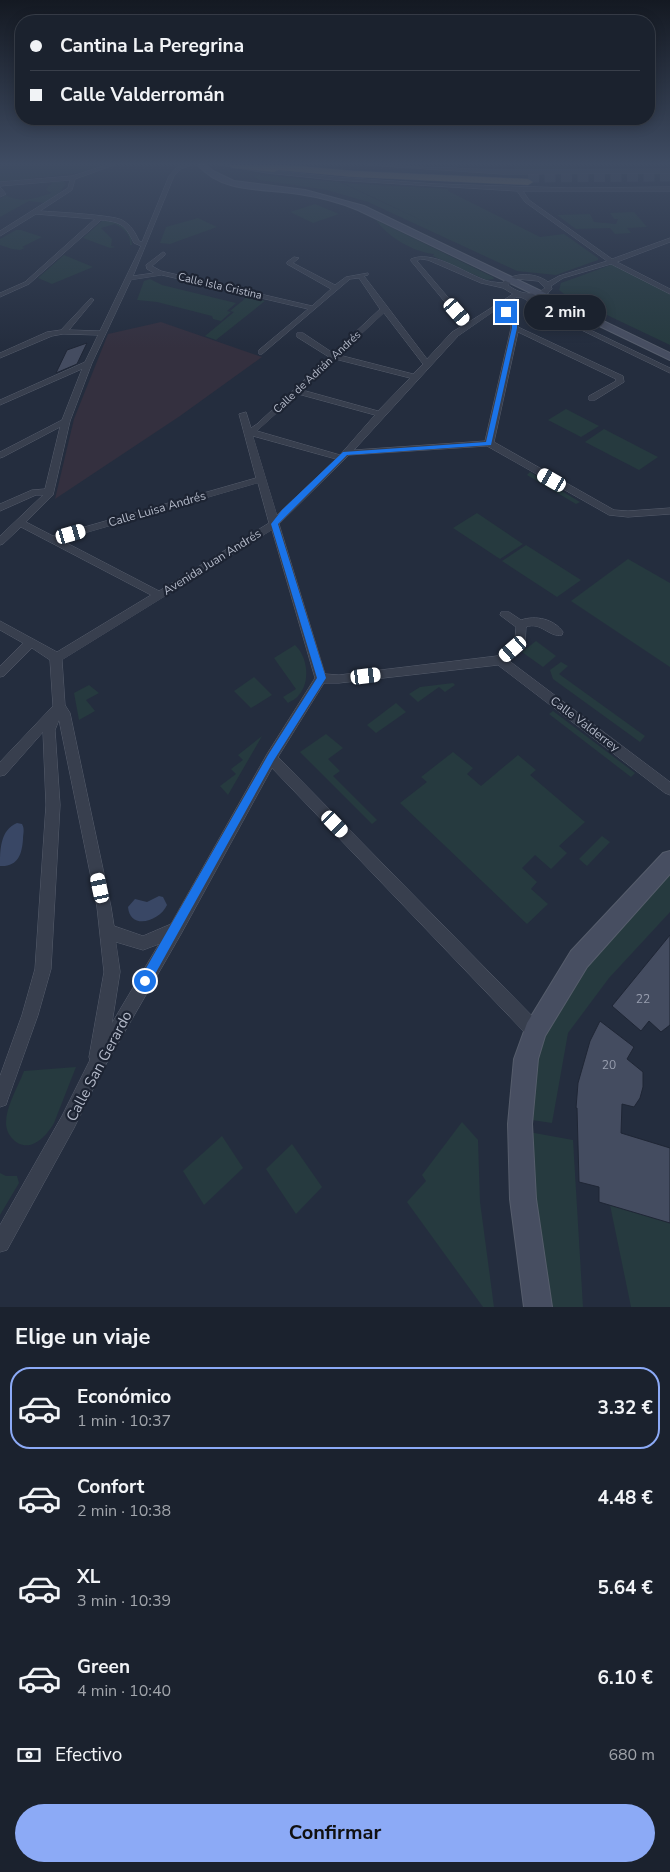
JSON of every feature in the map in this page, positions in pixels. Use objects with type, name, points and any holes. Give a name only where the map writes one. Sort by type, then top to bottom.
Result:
[{"type":"main road","points":[[396,226],[510,281],[545,290],[670,350]]},
{"type":"main road","points":[[404,226],[510,281]]},
{"type":"main road","points":[[545,290],[670,357]]},
{"type":"main road","points":[[538,1307],[523,1198],[520,1148],[522,1091],[526,1059],[535,1031],[579,958],[670,860]]},
{"type":"street","points":[[0,234],[13,226]]},
{"type":"street","points":[[0,295],[27,283],[91,226]]},
{"type":"street","points":[[127,226],[132,230],[136,242],[142,245]]},
{"type":"street","points":[[0,542],[48,495],[66,421],[88,363],[141,253],[142,245],[150,226]]},
{"type":"street","points":[[563,226],[611,261],[670,292]]},
{"type":"street","points":[[467,324],[413,260],[420,257],[429,258],[483,282],[541,280],[561,277],[670,240]]},
{"type":"street","points":[[162,273],[152,270],[149,268],[149,265],[163,254]]},
{"type":"street","points":[[296,258],[289,263],[335,288]]},
{"type":"street","name":"Calle Isla Cristina","points":[[128,279],[162,273],[312,308]]},
{"type":"street","points":[[262,352],[348,278],[363,275],[384,309],[426,364]]},
{"type":"street","points":[[517,295],[545,290],[561,277]]},
{"type":"street","points":[[541,280],[545,290]]},
{"type":"street","points":[[510,281],[517,295],[538,307],[670,371]]},
{"type":"street","name":"Avenida Juan Andrés","points":[[56,658],[274,524],[284,512],[344,456],[380,414],[455,334],[467,324],[517,295]]},
{"type":"street","points":[[63,332],[92,300]]},
{"type":"street","name":"Calle de Adrián Andrés","points":[[250,432],[260,426],[384,309]]},
{"type":"street","points":[[489,444],[515,328],[514,316],[490,310]]},
{"type":"street","points":[[515,328],[620,378],[620,382],[592,398]]},
{"type":"street","points":[[0,356],[50,334],[63,332],[102,333]]},
{"type":"street","points":[[300,335],[333,356],[415,377]]},
{"type":"street","points":[[0,403],[88,363]]},
{"type":"street","points":[[296,391],[380,414]]},
{"type":"street","points":[[243,414],[250,432],[261,479],[319,681],[500,660],[521,642],[520,626]]},
{"type":"street","points":[[0,455],[66,421]]},
{"type":"street","points":[[250,432],[344,456],[489,444],[612,513],[670,511]]},
{"type":"street","name":"Calle Luisa Andrés","points":[[52,539],[261,479]]},
{"type":"street","points":[[0,508],[34,492],[49,492]]},
{"type":"street","points":[[21,523],[159,595]]},
{"type":"street","points":[[505,615],[520,626]]},
{"type":"street","points":[[520,626],[529,620],[554,629]]},
{"type":"street","points":[[0,625],[48,650],[56,658],[59,706],[49,730],[53,805],[43,969],[30,1015],[0,1099]]},
{"type":"street","points":[[0,673],[31,642]]},
{"type":"street","name":"Calle Valderrey","points":[[500,660],[670,789]]},
{"type":"street","name":"Calle San Gerardo","points":[[0,1243],[68,1122],[95,1067],[176,929],[271,758],[319,681]]},
{"type":"street","points":[[0,770],[59,706]]},
{"type":"street","points":[[59,706],[64,713],[108,932],[112,972],[95,1067]]},
{"type":"street","points":[[271,758],[535,1031]]},
{"type":"street","points":[[108,932],[143,942],[176,929]]},
{"type":"shaded area","points":[[161,322],[262,357],[180,416],[55,499],[74,419],[108,334]]},
{"type":"green space","points":[[96,226],[108,226],[101,228],[112,239],[111,246],[116,247],[110,248],[83,238]]},
{"type":"green space","points":[[118,226],[124,226],[127,229],[132,245],[130,245],[126,232]]},
{"type":"green space","points":[[381,226],[388,226],[494,279],[486,280],[433,256],[434,254],[410,247],[394,238]]},
{"type":"green space","points":[[420,226],[434,226],[438,228],[434,226],[518,226],[540,237],[564,234],[598,258],[598,260],[556,275],[517,271]]},
{"type":"green space","points":[[572,226],[647,227],[627,228],[631,233],[615,234],[610,228],[576,229]]},
{"type":"green space","points":[[166,227],[217,227],[170,244],[160,243]]},
{"type":"green space","points":[[16,230],[42,237],[22,247],[25,248],[20,250],[0,245],[0,239]]},
{"type":"green space","points":[[64,255],[93,267],[52,284],[38,278]]},
{"type":"green space","points":[[616,263],[670,292],[670,345],[567,296],[559,290],[561,283]]},
{"type":"green space","points":[[150,279],[162,285],[236,303],[227,311],[231,312],[221,321],[213,319],[212,316],[157,302],[137,300],[144,281]]},
{"type":"green space","points":[[247,297],[265,301],[216,340],[205,336],[234,312],[230,311]]},
{"type":"green space","points":[[566,409],[599,426],[581,437],[548,420]]},
{"type":"green space","points":[[604,429],[658,457],[639,470],[585,442]]},
{"type":"green space","points":[[530,472],[580,502],[576,504],[527,475]]},
{"type":"green space","points":[[477,513],[523,544],[500,559],[453,528]]},
{"type":"green space","points":[[526,545],[581,580],[557,597],[502,561]]},
{"type":"green space","points":[[628,559],[670,583],[670,667],[571,601]]},
{"type":"green space","points":[[536,641],[556,656],[543,667],[522,652]]},
{"type":"green space","points":[[295,645],[303,656],[306,677],[302,691],[288,703],[283,697],[296,689],[274,658]]},
{"type":"green space","points":[[561,662],[568,666],[559,674],[645,736],[640,742],[553,679],[550,670]]},
{"type":"green space","points":[[254,677],[272,695],[251,708],[234,691]]},
{"type":"green space","points":[[453,683],[455,685],[445,692],[439,687],[418,702],[409,694],[420,687]]},
{"type":"green space","points":[[89,685],[99,693],[86,700],[95,711],[79,720],[74,693]]},
{"type":"green space","points":[[396,703],[406,712],[376,733],[367,725]]},
{"type":"green space","points":[[553,711],[635,773],[631,777],[549,714]]},
{"type":"green space","points":[[326,734],[343,748],[328,759],[340,771],[333,776],[377,820],[372,824],[300,752]]},
{"type":"green space","points":[[262,736],[228,795],[220,786],[236,774],[231,769],[243,760],[238,755]]},
{"type":"green space","points":[[453,752],[473,768],[467,774],[481,786],[518,755],[536,770],[530,775],[585,822],[559,846],[567,853],[551,869],[535,855],[522,868],[537,882],[531,889],[548,904],[527,924],[400,803],[427,782],[421,777]]},
{"type":"green space","points":[[602,836],[610,842],[587,866],[579,859]]},
{"type":"green space","points":[[670,870],[670,912],[609,978],[568,1033],[552,1123],[525,1119],[538,1035],[582,963]]},
{"type":"green space","points":[[76,1067],[54,1123],[43,1137],[30,1145],[20,1144],[11,1138],[6,1123],[7,1117],[10,1103],[24,1071]]},
{"type":"green space","points":[[462,1122],[478,1140],[480,1202],[494,1307],[483,1307],[407,1202],[426,1181],[422,1175]]},
{"type":"green space","points":[[529,1132],[573,1140],[583,1307],[546,1307],[528,1153]]},
{"type":"green space","points":[[222,1136],[243,1168],[204,1205],[183,1171]]},
{"type":"green space","points":[[292,1144],[322,1187],[296,1214],[266,1169]]},
{"type":"green space","points":[[0,1173],[6,1176],[17,1176],[19,1183],[0,1215]]},
{"type":"green space","points":[[610,1205],[670,1218],[670,1307],[631,1307]]},
{"type":"water","points":[[17,823],[22,824],[24,830],[20,854],[15,862],[6,866],[0,866],[4,835],[11,826]]},
{"type":"water","points":[[159,896],[163,897],[167,905],[163,911],[152,919],[139,921],[130,914],[128,907],[135,899],[147,902]]},
{"type":"building","points":[[87,343],[77,364],[56,373],[67,350]]},
{"type":"building","points":[[670,935],[670,1025],[661,1032],[649,1021],[641,1031],[612,1006]]},
{"type":"building","points":[[600,1021],[634,1047],[627,1059],[643,1072],[643,1087],[640,1098],[634,1107],[622,1104],[621,1133],[670,1148],[670,1223],[599,1202],[599,1187],[579,1182],[576,1108],[578,1083],[590,1041]]},
{"type":"route","points":[[145,981],[271,758],[321,678],[274,524],[284,512],[346,453],[489,444],[515,328],[514,316],[506,312]]}]
